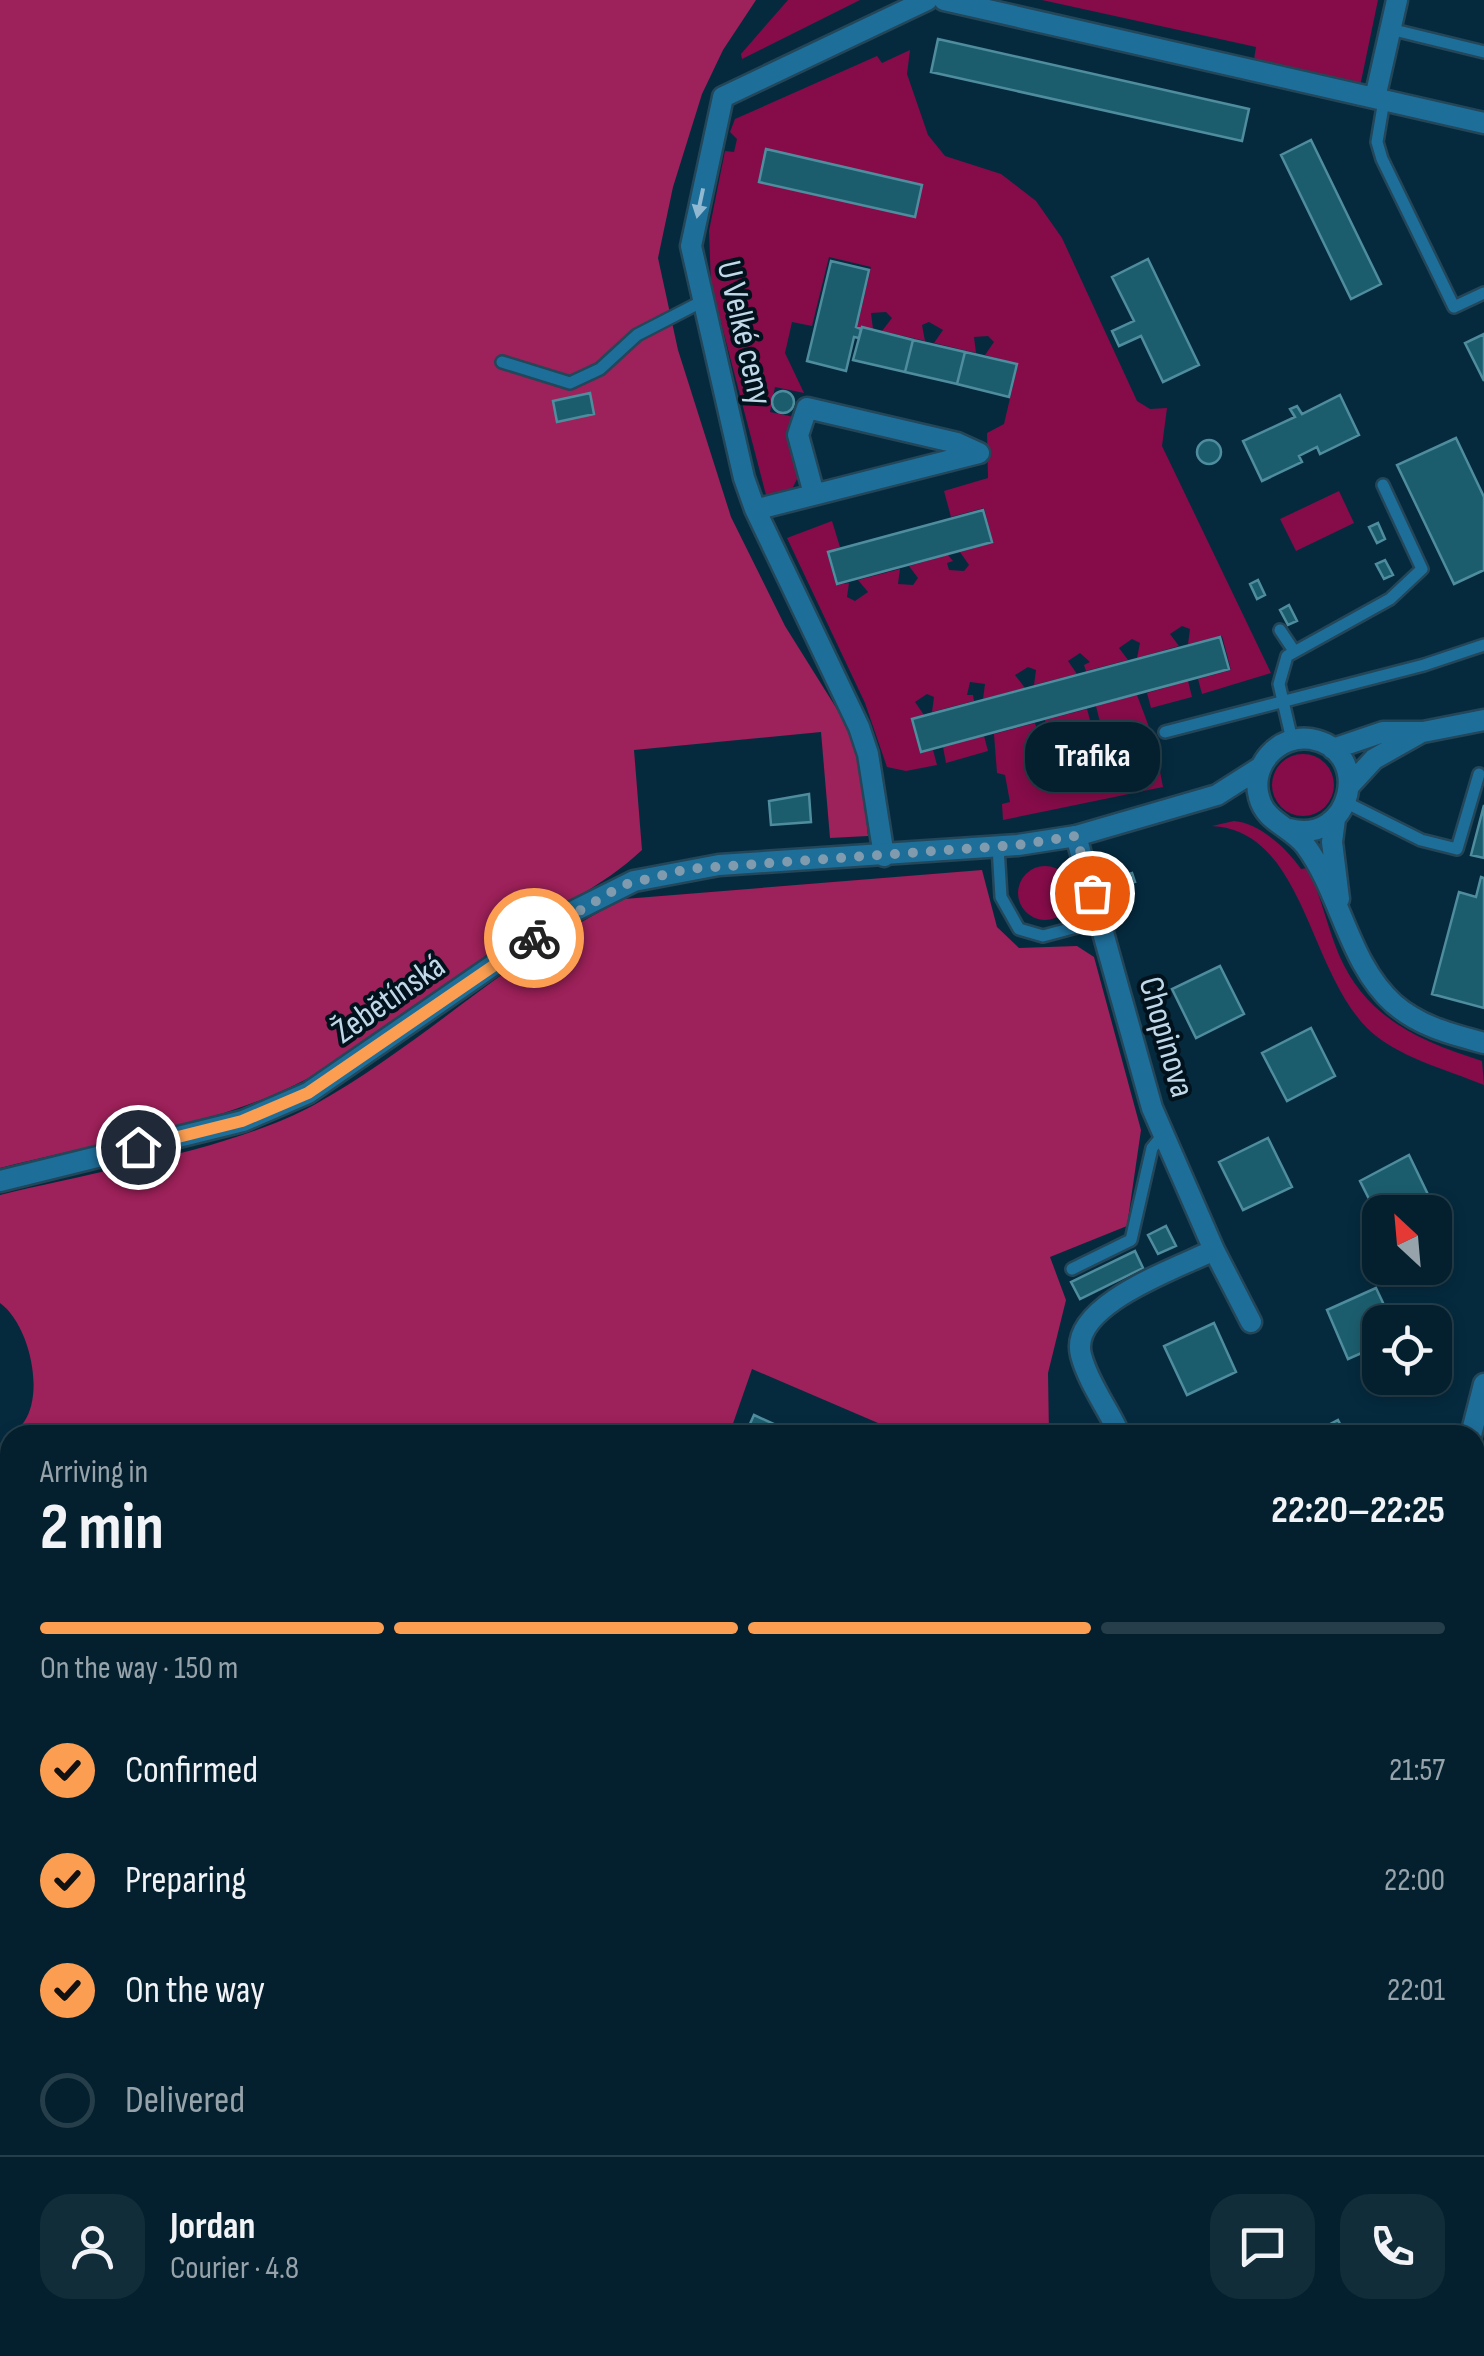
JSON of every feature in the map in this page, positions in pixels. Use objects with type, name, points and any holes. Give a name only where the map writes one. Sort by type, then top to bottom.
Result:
[{"type":"street","name":"U Velké ceny","points":[[884,856],[868,754],[859,727],[755,509],[701,302],[691,246],[724,97],[927,0]]},
{"type":"street","points":[[944,0],[1484,123]]},
{"type":"street","points":[[1380,99],[1397,0]]},
{"type":"street","name":"U Velké ceny","points":[[755,509],[979,453],[957,444],[807,408],[798,435],[814,494]]},
{"type":"street","points":[[1333,749],[1383,732],[1424,732],[1484,720]]},
{"type":"street","points":[[1290,829],[1315,830],[1344,802],[1374,758],[1424,732]]},
{"type":"street","points":[[1341,910],[1332,842],[1344,802],[1346,765],[1333,749],[1311,739],[1292,740],[1275,748],[1261,767],[1257,789],[1262,806],[1272,820],[1290,829],[1310,852],[1341,910],[1365,968],[1392,1002],[1424,1025],[1484,1044]]},
{"type":"street","name":"Žebětínská","points":[[0,1181],[242,1121],[281,1106],[359,1060],[566,915],[623,885],[688,869],[998,847],[1076,836],[1218,795],[1261,767]]},
{"type":"street","points":[[1218,795],[1262,806]]},
{"type":"street","name":"Chopinova","points":[[1076,836],[1162,1136],[1250,1322]]},
{"type":"street","points":[[1115,1425],[1080,1354],[1082,1329],[1100,1308],[1214,1250]]},
{"type":"street","points":[[1474,1425],[1484,1384]]},
{"type":"lane","points":[[1390,29],[1484,52]]},
{"type":"lane","points":[[1380,99],[1378,142],[1382,159],[1454,307],[1484,292]]},
{"type":"lane","points":[[502,362],[570,382],[600,370],[654,324],[701,302]]},
{"type":"lane","points":[[1292,740],[1280,676],[1287,656],[1390,599],[1422,569],[1383,486]]},
{"type":"lane","points":[[1280,630],[1294,651]]},
{"type":"lane","points":[[1165,732],[1424,666],[1484,645]]},
{"type":"lane","points":[[1344,802],[1421,840],[1457,850],[1478,774]]},
{"type":"lane","points":[[998,847],[1001,897],[1020,930],[1043,936],[1099,922]]},
{"type":"lane","points":[[1072,1269],[1131,1240],[1149,1158],[1162,1136]]},
{"type":"shaded area","points":[[0,0],[756,0],[723,50],[702,94],[673,187],[658,258],[678,350],[731,517],[785,626],[850,730],[862,776],[868,836],[830,838],[821,732],[634,750],[642,850],[595,886],[509,939],[364,1044],[304,1081],[241,1108],[0,1168]]},
{"type":"shaded area","points":[[788,0],[860,0],[742,59],[741,54]]},
{"type":"shaded area","points":[[1042,0],[1378,0],[1358,96],[1252,71],[1256,47]]},
{"type":"shaded area","points":[[910,50],[907,74],[928,135],[945,156],[1001,174],[1036,201],[1062,238],[1137,401],[1150,409],[1167,408],[1162,446],[1271,673],[1202,694],[1198,679],[1231,670],[1222,636],[1188,644],[1190,629],[1182,626],[1170,634],[1179,646],[1137,658],[1140,643],[1132,639],[1119,648],[1128,660],[1086,671],[1084,665],[1090,662],[1080,653],[1068,661],[1077,674],[1034,685],[1036,670],[1028,667],[1015,675],[1025,688],[983,699],[985,684],[970,682],[967,695],[973,695],[974,701],[932,712],[934,697],[927,694],[915,702],[924,715],[911,718],[920,753],[933,750],[937,765],[906,771],[887,767],[865,703],[787,538],[832,521],[840,547],[827,552],[836,585],[849,583],[847,597],[855,601],[868,592],[858,580],[900,569],[898,584],[913,585],[918,578],[909,566],[948,555],[953,561],[947,563],[949,570],[964,571],[969,565],[960,552],[993,543],[984,508],[951,517],[944,491],[988,478],[987,433],[1004,424],[1018,364],[985,355],[994,342],[988,336],[974,337],[976,353],[934,343],[943,330],[929,322],[922,325],[925,341],[882,331],[892,318],[886,312],[871,313],[873,329],[857,328],[871,267],[829,257],[812,326],[792,322],[785,353],[804,393],[775,387],[770,412],[799,418],[800,473],[791,491],[766,495],[711,284],[709,231],[725,151],[734,152],[737,139],[730,132],[735,119],[877,56],[882,63]]},
{"type":"shaded area","points":[[1339,491],[1354,523],[1296,551],[1280,519]]},
{"type":"shaded area","points":[[1188,681],[1192,697],[1151,708],[1147,693]]},
{"type":"shaded area","points":[[1137,695],[1149,727],[1141,732],[1148,760],[1158,761],[1163,787],[1003,820],[1002,804],[1010,802],[1005,775],[997,773],[994,734],[1035,723],[1039,737],[1048,736],[1045,720],[1087,709],[1091,724],[1100,722],[1096,706]]},
{"type":"shaded area","points":[[984,736],[988,751],[946,763],[943,747]]},
{"type":"shaded area","points":[[1303,754],[1325,763],[1334,785],[1325,807],[1303,816],[1281,807],[1272,785],[1281,763]]},
{"type":"shaded area","points":[[1234,821],[1263,832],[1301,869],[1308,868],[1339,955],[1364,996],[1417,1036],[1482,1061],[1484,1085],[1406,1054],[1367,1028],[1347,1002],[1302,906],[1267,851],[1243,834],[1212,826]]},
{"type":"shaded area","points":[[1045,866],[1064,874],[1072,893],[1064,912],[1045,920],[1026,912],[1018,893],[1026,874]]},
{"type":"shaded area","points":[[982,870],[997,927],[1019,948],[1077,946],[1094,957],[1141,1130],[1127,1226],[1050,1257],[1066,1300],[1048,1373],[1049,1425],[883,1425],[752,1369],[732,1425],[21,1425],[30,1409],[33,1377],[19,1326],[0,1303],[0,1195],[203,1147],[281,1121],[354,1081],[544,946],[624,899]]},
{"type":"building","points":[[938,39],[1249,109],[1242,141],[931,72]]},
{"type":"building","points":[[1311,140],[1381,284],[1351,299],[1281,155]]},
{"type":"building","points":[[766,149],[922,185],[915,217],[759,182]]},
{"type":"building","points":[[1148,259],[1199,365],[1163,382],[1141,336],[1119,346],[1112,331],[1134,321],[1112,277]]},
{"type":"building","points":[[831,261],[869,270],[856,327],[861,329],[859,338],[854,337],[846,371],[807,361]]},
{"type":"building","points":[[862,327],[913,340],[905,372],[853,360]]},
{"type":"building","points":[[1484,334],[1484,381],[1465,343]]},
{"type":"building","points":[[913,340],[965,352],[957,384],[905,372]]},
{"type":"building","points":[[965,352],[1017,364],[1009,397],[957,384]]},
{"type":"building","points":[[783,391],[791,394],[791,410],[783,413],[775,410],[772,402],[775,394]]},
{"type":"building","points":[[590,393],[594,414],[557,422],[553,401]]},
{"type":"building","points":[[1340,395],[1359,435],[1320,454],[1317,447],[1299,456],[1302,462],[1262,481],[1243,441],[1295,417],[1290,409],[1297,406],[1302,414]]},
{"type":"building","points":[[1456,438],[1484,497],[1484,570],[1454,584],[1397,465]]},
{"type":"building","points":[[1209,440],[1221,452],[1209,464],[1197,452]]},
{"type":"building","points":[[983,510],[992,542],[837,584],[828,552]]},
{"type":"building","points":[[1378,523],[1385,539],[1377,543],[1369,527]]},
{"type":"building","points":[[1385,560],[1393,575],[1384,579],[1376,564]]},
{"type":"building","points":[[1258,580],[1265,595],[1257,599],[1250,584]]},
{"type":"building","points":[[1289,605],[1297,621],[1288,625],[1280,610]]},
{"type":"building","points":[[1220,637],[1229,669],[921,752],[912,719]]},
{"type":"building","points":[[809,794],[811,822],[771,825],[769,801]]},
{"type":"building","points":[[1484,805],[1484,858],[1471,855]]},
{"type":"building","points":[[1132,873],[1135,882],[1117,887],[1114,878]]},
{"type":"building","points":[[1481,877],[1484,1008],[1432,994],[1459,892],[1476,897]]},
{"type":"building","points":[[1220,966],[1244,1014],[1196,1038],[1172,989]]},
{"type":"building","points":[[1311,1028],[1335,1076],[1287,1101],[1262,1053]]},
{"type":"building","points":[[1268,1138],[1292,1187],[1243,1210],[1219,1162]]},
{"type":"building","points":[[1409,1155],[1428,1195],[1367,1195],[1360,1181]]},
{"type":"building","points":[[1166,1226],[1176,1246],[1158,1254],[1148,1235]]},
{"type":"building","points":[[1135,1251],[1143,1268],[1080,1299],[1071,1282]]},
{"type":"building","points":[[1376,1288],[1384,1305],[1362,1305],[1362,1353],[1348,1359],[1327,1310]]},
{"type":"building","points":[[1214,1323],[1236,1372],[1187,1395],[1164,1346]]},
{"type":"building","points":[[754,1415],[776,1425],[750,1425]]},
{"type":"way so far","points":[[534,938],[599,896],[654,875],[719,866],[1018,845],[1076,836],[1092,893]]},
{"type":"place","name":"Trafika","points":[[1092,893]]},
{"type":"route","points":[[138,1147],[242,1121],[308,1093],[534,938]]}]
